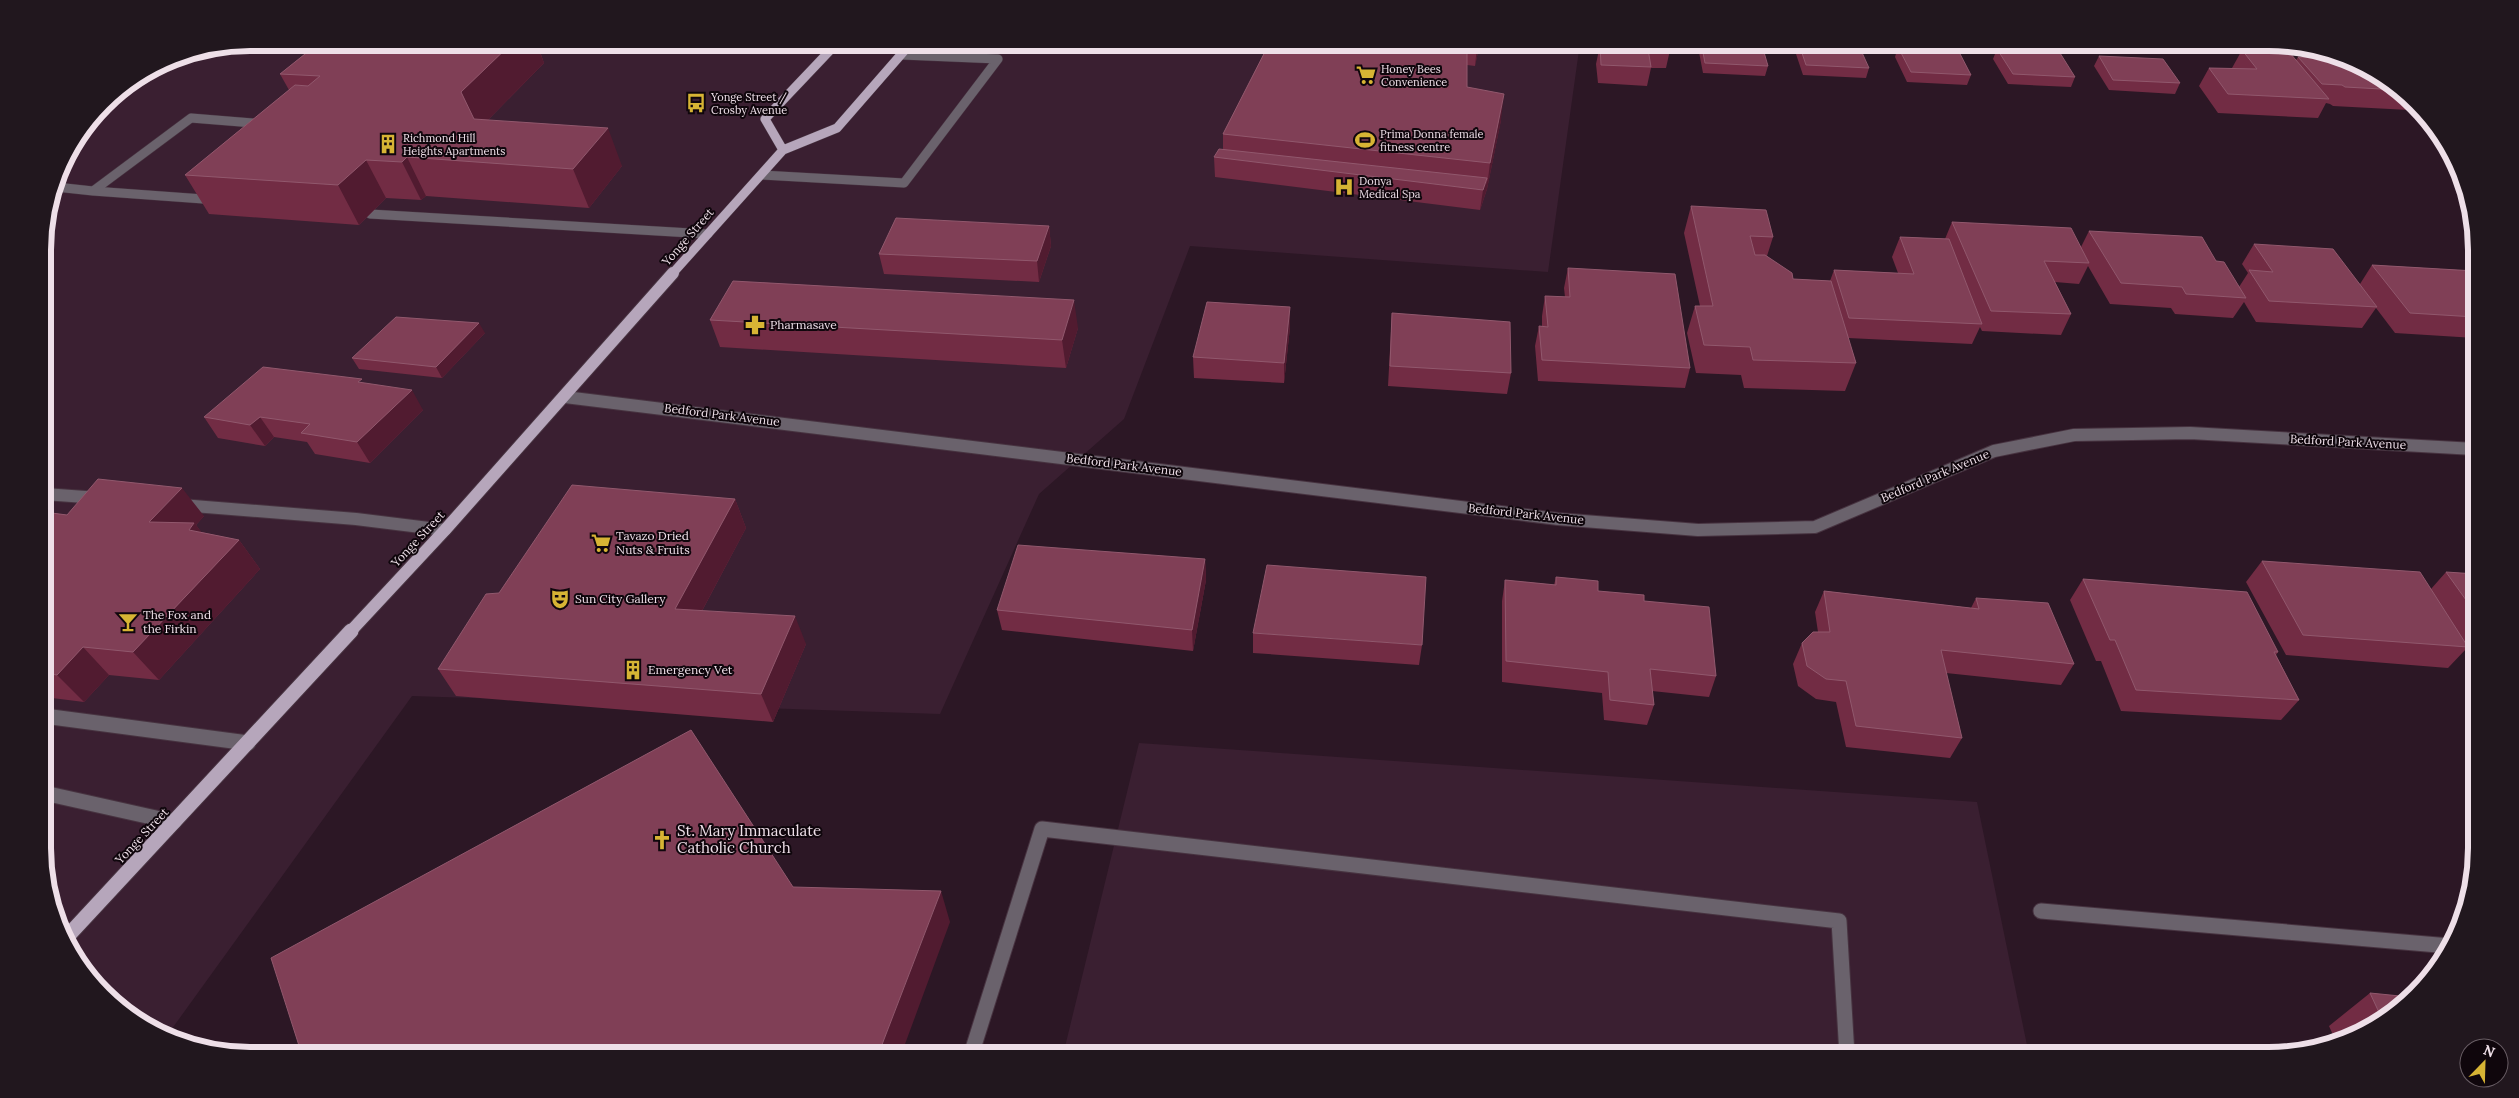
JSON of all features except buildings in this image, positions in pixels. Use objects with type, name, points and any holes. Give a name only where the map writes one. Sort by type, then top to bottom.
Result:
[{"type":"main road","points":[[783,150],[765,119],[829,51]]},
{"type":"main road","name":"Yonge Street","points":[[71,934],[445,530],[783,150],[837,128],[905,51]]},
{"type":"street","points":[[761,174],[904,183],[998,59],[902,55]]},
{"type":"street","points":[[93,191],[191,118],[275,125]]},
{"type":"street","points":[[62,188],[224,200]]},
{"type":"street","points":[[370,214],[708,234]]},
{"type":"street","name":"Bedford Park Avenue","points":[[565,397],[702,412],[1558,519],[1698,530],[1814,527],[1994,451],[2074,435],[2190,433],[2468,449]]},
{"type":"street","points":[[51,495],[112,499]]},
{"type":"street","points":[[170,504],[356,519],[445,530]]},
{"type":"street","points":[[51,717],[248,742]]},
{"type":"street","points":[[51,795],[174,822]]},
{"type":"street","points":[[974,1047],[1042,829],[1839,921],[1847,1047]]},
{"type":"street","points":[[2041,911],[2442,945]]},
{"type":"shaded area","points":[[250,51],[1579,51],[1548,272],[1190,246],[1124,419],[1039,494],[940,714],[412,696],[171,1030],[129,1006],[92,969],[66,924],[55,886],[51,848],[51,250],[53,224],[58,199],[66,174],[78,151],[92,129],[119,101],[151,78],[174,66],[199,58],[224,53]]},
{"type":"shaded area","points":[[1139,743],[1977,802],[2027,1047],[1065,1047]]},
{"type":"place","name":"Honey Bees Convenience","points":[[1366,75]]},
{"type":"place","name":"Yonge Street / Crosby Avenue","points":[[696,103]]},
{"type":"place","name":"Prima Donna female fitness centre","points":[[1365,140]]},
{"type":"place","name":"Richmond Hill Heights Apartments","points":[[388,144]]},
{"type":"place","name":"Donya Medical Spa","points":[[1344,187]]},
{"type":"place","name":"Pharmasave","points":[[755,325]]},
{"type":"place","name":"Tavazo Dried Nuts & Fruits","points":[[601,543]]},
{"type":"place","name":"Sun City Gallery","points":[[560,599]]},
{"type":"place","name":"The Fox and the Firkin","points":[[128,622]]},
{"type":"place","name":"Emergency Vet","points":[[633,670]]},
{"type":"place","name":"St. Mary Immaculate Catholic Church","points":[[662,840]]}]
